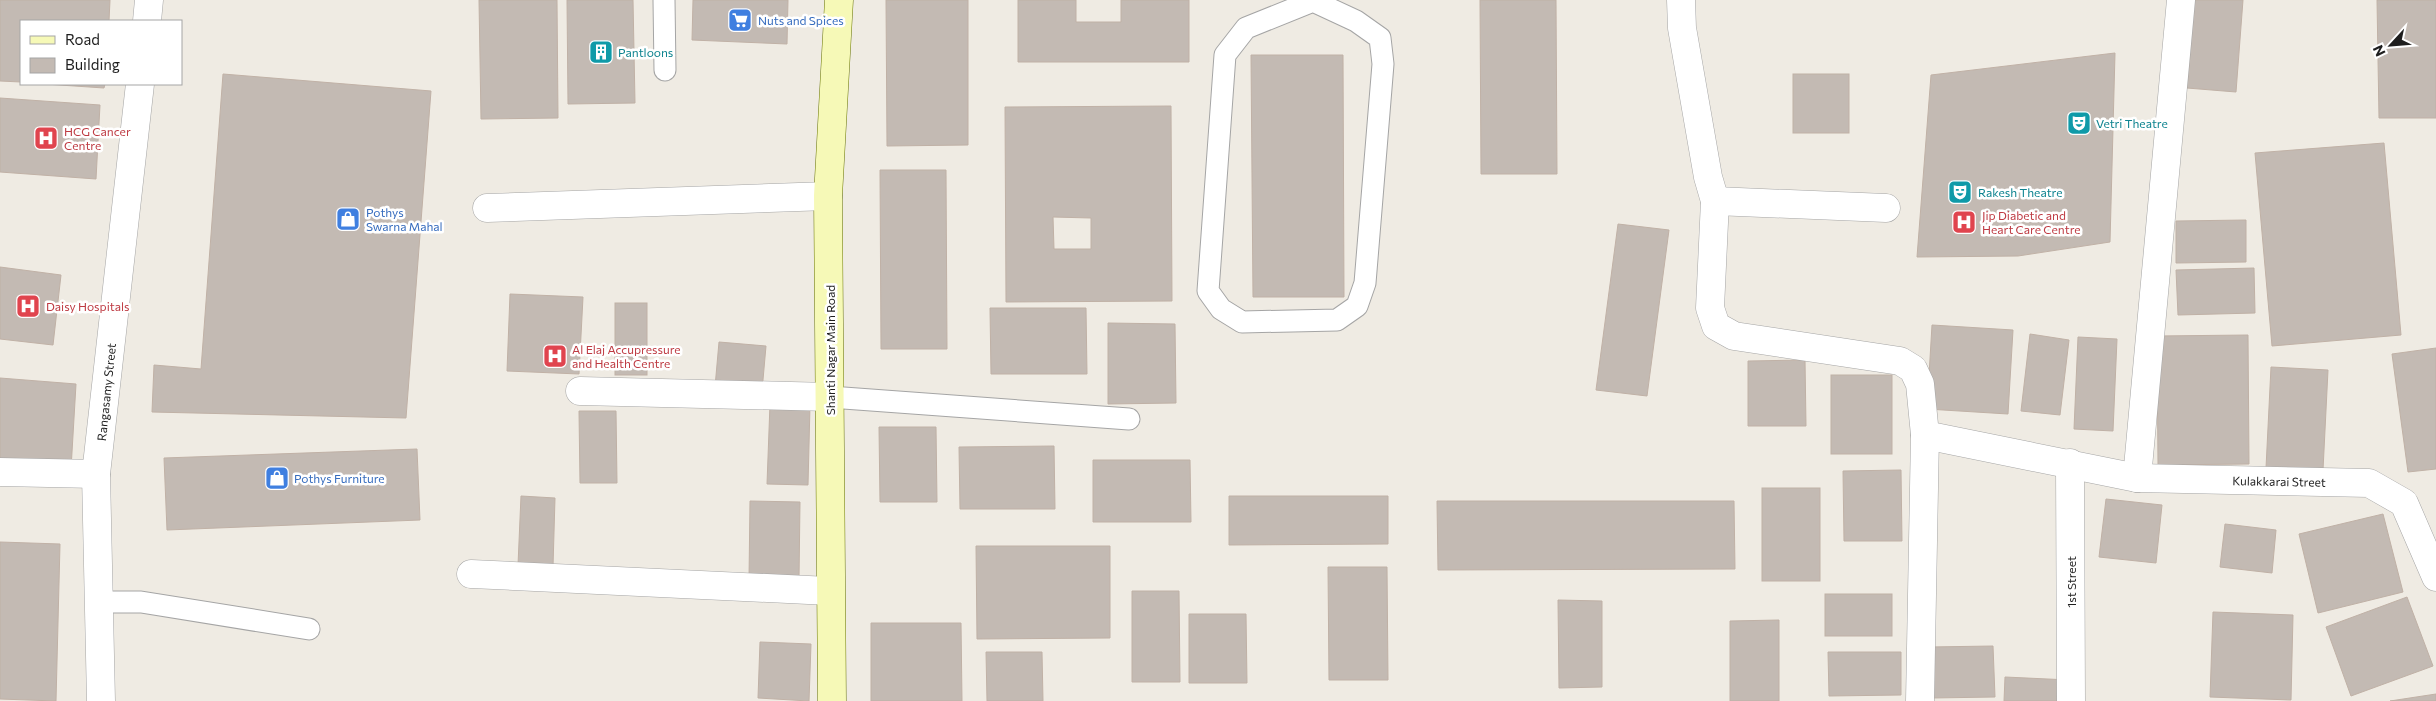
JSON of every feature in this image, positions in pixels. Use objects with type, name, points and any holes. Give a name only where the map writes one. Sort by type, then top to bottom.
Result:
[{"type":"street","points":[[146,20],[149,0]]},
{"type":"street","name":"Shanti Nagar Main Road","points":[[832,701],[829,591],[828,196],[839,0]]},
{"type":"street","points":[[1681,0],[1682,28],[1708,177],[1715,201],[1710,308],[1716,326],[1734,336],[1900,360],[1913,369],[1920,384],[1925,435],[1920,701]]},
{"type":"street","points":[[2137,478],[2181,0]]},
{"type":"street","name":"Rangasamy Street","points":[[101,701],[96,474],[140,85]]},
{"type":"street","points":[[487,208],[828,196]]},
{"type":"street","points":[[1715,201],[1886,208]]},
{"type":"street","points":[[580,391],[830,397]]},
{"type":"street","name":"Kulakkarai Street","points":[[1925,435],[2137,478],[2369,483],[2404,504],[2436,577]]},
{"type":"street","name":"1st Street","points":[[2070,463],[2071,701]]},
{"type":"street","points":[[0,472],[96,474]]},
{"type":"street","points":[[472,574],[829,591]]},
{"type":"lane","points":[[664,0],[665,70]]},
{"type":"lane","points":[[1313,1],[1356,22],[1380,38],[1383,64],[1365,283],[1357,306],[1338,320],[1242,322],[1221,309],[1208,291],[1225,55],[1246,28],[1313,1]]},
{"type":"lane","points":[[830,397],[1129,419]]},
{"type":"lane","points":[[99,602],[141,602],[309,629]]},
{"type":"building","points":[[0,0],[110,0],[109,20],[20,20],[20,82],[0,81]]},
{"type":"building","points":[[479,0],[557,0],[558,118],[481,119]]},
{"type":"building","name":"Pantloons","points":[[567,0],[633,0],[635,103],[568,104]]},
{"type":"building","name":"Nuts and Spices","points":[[693,0],[788,0],[787,44],[692,40]]},
{"type":"building","points":[[886,0],[968,0],[968,145],[887,146]]},
{"type":"building","points":[[1018,0],[1076,0],[1076,22],[1121,22],[1121,0],[1189,0],[1189,62],[1018,62]]},
{"type":"building","points":[[1480,0],[1556,0],[1557,174],[1481,174]]},
{"type":"building","points":[[2194,0],[2243,0],[2236,92],[2187,88]]},
{"type":"building","points":[[2377,0],[2436,0],[2436,118],[2379,118]]},
{"type":"building","points":[[2115,53],[2110,242],[2018,256],[1917,257],[1931,75]]},
{"type":"building","points":[[1251,55],[1343,55],[1344,297],[1253,297]]},
{"type":"building","points":[[223,74],[431,91],[406,418],[152,412],[154,365],[201,369]]},
{"type":"building","points":[[1793,74],[1849,74],[1849,133],[1793,133]]},
{"type":"building","points":[[60,85],[105,85],[104,88]]},
{"type":"building","points":[[0,98],[100,105],[96,179],[0,172]]},
{"type":"building","points":[[1171,106],[1172,301],[1006,302],[1005,107]],"holes":[[[1053,217],[1091,218],[1091,249],[1054,249]]]},
{"type":"building","points":[[2384,143],[2401,335],[2272,346],[2255,153]]},
{"type":"building","points":[[880,170],[946,170],[947,349],[881,349]]},
{"type":"building","points":[[2246,220],[2246,262],[2176,263],[2176,221]]},
{"type":"building","points":[[1618,224],[1669,230],[1647,396],[1596,390]]},
{"type":"building","points":[[0,267],[61,275],[53,345],[0,339]]},
{"type":"building","points":[[2254,268],[2255,313],[2178,315],[2176,270]]},
{"type":"building","points":[[510,294],[583,297],[579,374],[507,371]]},
{"type":"building","points":[[615,303],[647,303],[647,375],[615,375]]},
{"type":"building","points":[[990,308],[1086,308],[1087,374],[991,374]]},
{"type":"building","points":[[1108,323],[1175,324],[1176,403],[1108,404]]},
{"type":"building","points":[[1932,325],[2013,330],[2008,414],[1927,409]]},
{"type":"building","points":[[2030,334],[2069,340],[2060,415],[2021,411]]},
{"type":"building","points":[[2248,335],[2249,464],[2158,465],[2157,336]]},
{"type":"building","points":[[2078,337],[2117,339],[2113,431],[2074,429]]},
{"type":"building","points":[[719,342],[766,346],[762,391],[715,387]]},
{"type":"building","points":[[2436,348],[2436,469],[2408,472],[2392,354]]},
{"type":"building","points":[[1805,360],[1806,426],[1748,426],[1748,361]]},
{"type":"building","points":[[2271,367],[2328,370],[2323,470],[2266,468]]},
{"type":"building","points":[[1831,375],[1892,375],[1892,454],[1831,454]]},
{"type":"building","points":[[0,378],[76,384],[71,469],[0,463]]},
{"type":"building","points":[[770,404],[810,405],[808,485],[767,484]]},
{"type":"building","points":[[579,411],[616,411],[617,483],[580,483]]},
{"type":"building","points":[[879,427],[936,427],[937,502],[880,502]]},
{"type":"building","points":[[1054,446],[1055,509],[960,509],[959,447]]},
{"type":"building","points":[[417,449],[420,520],[167,530],[164,458]]},
{"type":"building","points":[[1093,460],[1190,460],[1191,522],[1093,522]]},
{"type":"building","points":[[1901,470],[1902,541],[1844,541],[1843,471]]},
{"type":"building","points":[[1762,488],[1820,488],[1820,581],[1762,581]]},
{"type":"building","points":[[521,496],[555,498],[553,567],[518,565]]},
{"type":"building","points":[[1229,496],[1388,496],[1388,544],[1229,545]]},
{"type":"building","points":[[2106,499],[2162,505],[2156,563],[2099,557]]},
{"type":"building","points":[[750,501],[800,502],[799,579],[749,579]]},
{"type":"building","points":[[1437,501],[1734,501],[1735,569],[1438,570]]},
{"type":"building","points":[[2383,514],[2403,592],[2318,613],[2299,534]]},
{"type":"building","points":[[2225,524],[2276,530],[2272,573],[2220,567]]},
{"type":"building","points":[[0,542],[60,544],[56,701],[0,699]]},
{"type":"building","points":[[976,546],[1110,546],[1110,638],[977,639]]},
{"type":"building","points":[[1328,567],[1387,567],[1388,680],[1329,680]]},
{"type":"building","points":[[1132,591],[1179,591],[1180,682],[1132,682]]},
{"type":"building","points":[[1825,594],[1892,594],[1892,636],[1825,636]]},
{"type":"building","points":[[2407,597],[2433,666],[2351,696],[2326,627]]},
{"type":"building","points":[[1558,600],[1602,601],[1602,687],[1559,688]]},
{"type":"building","points":[[2213,612],[2293,615],[2291,700],[2210,697]]},
{"type":"building","points":[[1189,614],[1246,614],[1247,683],[1189,683]]},
{"type":"building","points":[[1779,620],[1779,701],[1730,701],[1730,621]]},
{"type":"building","points":[[871,623],[961,623],[962,701],[871,701]]},
{"type":"building","points":[[760,642],[811,644],[809,701],[758,698]]},
{"type":"building","points":[[1993,646],[1995,697],[1931,698],[1929,647]]},
{"type":"building","points":[[986,652],[1042,652],[1043,701],[987,701]]},
{"type":"building","points":[[1828,652],[1901,652],[1901,695],[1829,696]]},
{"type":"building","points":[[2005,677],[2069,680],[2068,701],[2004,701]]},
{"type":"building","points":[[2436,694],[2436,701],[2390,701]]},
{"type":"place","name":"Nuts and Spices","points":[[740,20]]},
{"type":"place","name":"Pantloons","points":[[601,52]]},
{"type":"place","name":"Vetri Theatre","points":[[2079,123]]},
{"type":"place","name":"HCG Cancer Centre","points":[[46,138]]},
{"type":"place","name":"Rakesh Theatre","points":[[1960,192]]},
{"type":"place","name":"Pothys Swarna Mahal","points":[[348,219]]},
{"type":"place","name":"Jip Diabetic and Heart Care Centre","points":[[1964,222]]},
{"type":"place","name":"Daisy Hospitals","points":[[28,306]]},
{"type":"place","name":"Al Elaj Accupressure and Health Centre","points":[[555,356]]},
{"type":"place","name":"Pothys Furniture","points":[[277,478]]}]
